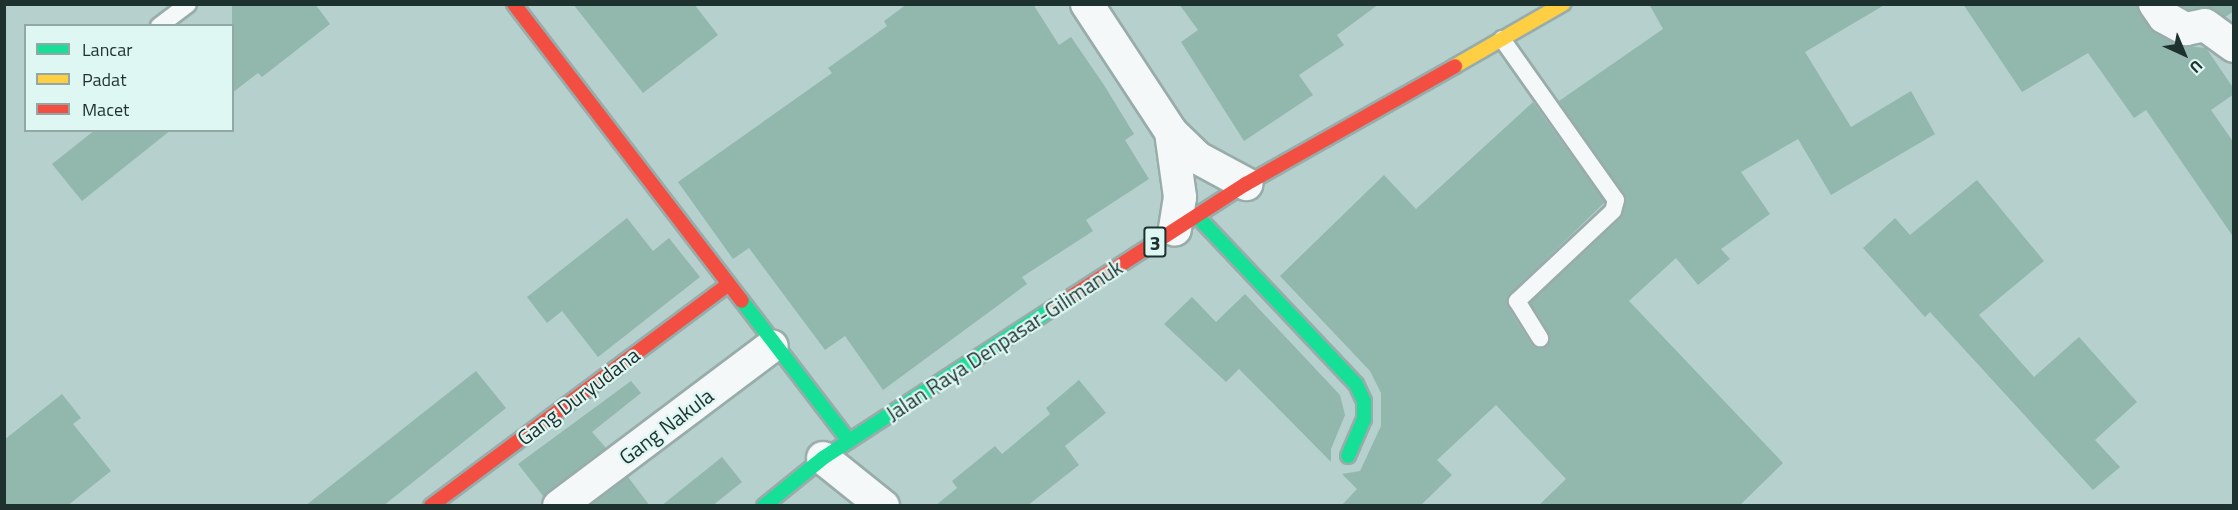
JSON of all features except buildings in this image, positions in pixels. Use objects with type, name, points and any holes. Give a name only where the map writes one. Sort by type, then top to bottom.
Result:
[{"type":"main road","points":[[514,4],[726,286],[849,441]]},
{"type":"main road","name":"Jalan Raya Denpasar-Gilimanuk","points":[[764,506],[823,458],[1246,184],[1563,4]]},
{"type":"main road","points":[[1186,223],[1356,384],[1364,401],[1364,419],[1348,456]]},
{"type":"main road","name":"Gang Duryudana","points":[[430,506],[726,286]]},
{"type":"street","points":[[1087,4],[1171,132],[1198,158],[1246,184]]},
{"type":"street","points":[[2155,4],[2164,17],[2186,29],[2205,25],[2234,46]]},
{"type":"street","points":[[1171,132],[1186,223]]},
{"type":"street","name":"Gang Nakula","points":[[559,506],[772,346]]},
{"type":"street","points":[[823,458],[883,506]]},
{"type":"lane","points":[[162,24],[188,4]]},
{"type":"lane","points":[[1502,39],[1616,200],[1613,211],[1520,295],[1517,308],[1540,338]]},
{"type":"traffic: fast","points":[[1197,216],[1356,384],[1364,401],[1364,419],[1348,456]]},
{"type":"traffic: fast","points":[[742,301],[849,441]]},
{"type":"traffic: fast","points":[[764,506],[823,458],[1055,307]]},
{"type":"traffic: slow","points":[[1455,66],[1563,4]]},
{"type":"traffic: jam","points":[[514,4],[742,301]]},
{"type":"traffic: jam","points":[[1055,307],[1246,184],[1455,66]]},
{"type":"traffic: jam","points":[[431,506],[726,286]]}]
